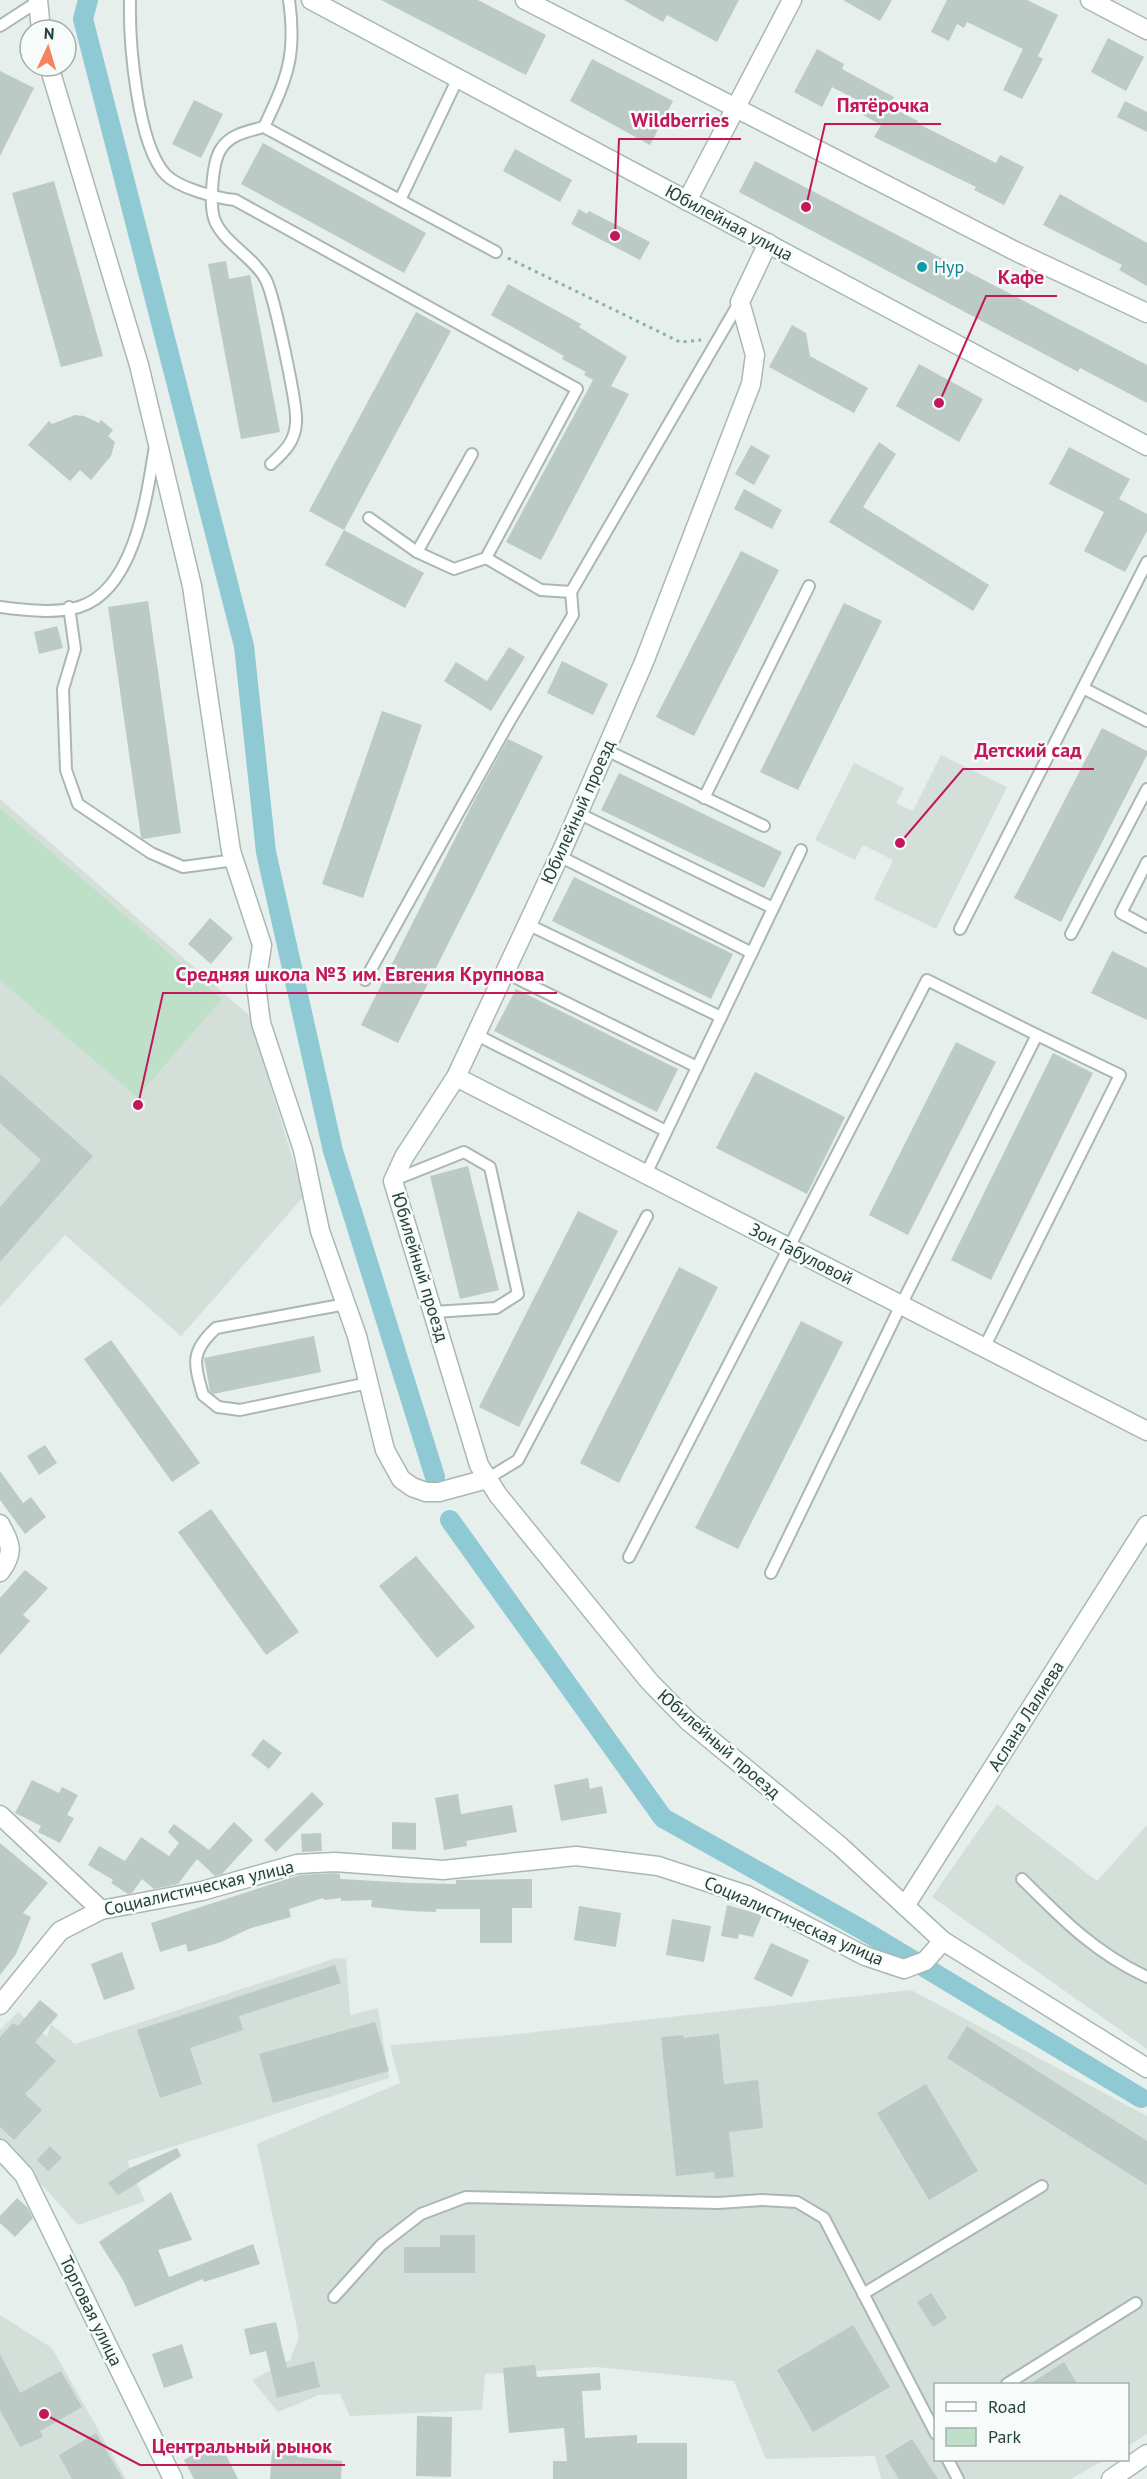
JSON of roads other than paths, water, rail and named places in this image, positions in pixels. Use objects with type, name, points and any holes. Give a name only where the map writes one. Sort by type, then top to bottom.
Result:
[{"type":"street","name":"Юбилейная улица","points":[[311,0],[1147,446]]},
{"type":"street","points":[[525,0],[736,106],[1017,252],[1147,313]]},
{"type":"street","points":[[687,201],[792,0]]},
{"type":"street","points":[[1090,0],[1147,30]]},
{"type":"street","points":[[37,1],[39,18]]},
{"type":"street","points":[[53,78],[139,365],[192,586],[235,860],[262,945],[256,984],[261,1023],[303,1150],[320,1231],[357,1336],[385,1450],[401,1479],[419,1490],[439,1492],[487,1479]]},
{"type":"street","points":[[740,302],[768,243]]},
{"type":"street","name":"Юбилейный проезд","points":[[740,302],[754,355],[751,384],[644,662],[559,856],[456,1077],[404,1157],[393,1181],[479,1465],[487,1479],[664,1697],[688,1721],[840,1846],[943,1941],[1147,2068]]},
{"type":"street","name":"Зои Габуловой","points":[[456,1077],[1147,1431]]},
{"type":"street","points":[[0,1524],[10,1543],[10,1559],[0,1572]]},
{"type":"street","name":"Аслана Лалиева","points":[[905,1906],[1147,1525]]},
{"type":"street","points":[[0,1815],[101,1910]]},
{"type":"street","name":"Социалистическая улица","points":[[0,2005],[60,1931],[101,1910],[202,1891],[297,1864],[335,1862],[443,1870],[576,1856],[658,1866],[702,1878],[747,1895],[865,1956],[904,1969],[925,1961],[943,1941]]},
{"type":"street","name":"Торговая улица","points":[[0,2149],[24,2175],[173,2479]]},
{"type":"street","points":[[1111,2479],[1147,2454]]},
{"type":"lane","points":[[130,0],[129,42],[150,151],[167,176],[212,197],[235,200],[577,389],[486,558],[454,569],[417,552],[369,518]]},
{"type":"lane","points":[[264,128],[288,76],[294,30],[289,0]]},
{"type":"lane","points":[[0,27],[37,1]]},
{"type":"lane","points":[[400,200],[458,78]]},
{"type":"lane","points":[[271,464],[289,447],[296,422],[280,329],[266,280],[248,255],[215,221],[212,197],[220,149],[240,133],[264,128],[496,252]]},
{"type":"lane","points":[[365,980],[504,732],[573,615],[571,592],[740,302]]},
{"type":"lane","points":[[0,607],[30,611],[79,607],[108,590],[126,561],[145,508],[156,437]]},
{"type":"lane","points":[[417,552],[472,454]]},
{"type":"lane","points":[[486,558],[541,590],[571,592]]},
{"type":"lane","points":[[960,929],[1147,562]]},
{"type":"lane","points":[[704,798],[809,586]]},
{"type":"lane","points":[[69,608],[75,649],[63,689],[66,770],[78,804],[151,853],[183,867],[235,860]]},
{"type":"lane","points":[[1083,688],[1147,721]]},
{"type":"lane","points":[[606,750],[764,826]]},
{"type":"lane","points":[[1071,934],[1147,789]]},
{"type":"lane","points":[[578,813],[773,908]]},
{"type":"lane","points":[[646,1174],[801,850]]},
{"type":"lane","points":[[559,856],[752,953]]},
{"type":"lane","points":[[1147,862],[1121,914],[1147,927]]},
{"type":"lane","points":[[527,924],[721,1017]]},
{"type":"lane","points":[[504,972],[697,1067]]},
{"type":"lane","points":[[629,1557],[927,980],[1120,1075],[984,1348]]},
{"type":"lane","points":[[475,1034],[666,1131]]},
{"type":"lane","points":[[771,1573],[901,1305],[1036,1035]]},
{"type":"lane","points":[[393,1181],[464,1152],[490,1167],[518,1294],[496,1308],[434,1312]]},
{"type":"lane","points":[[487,1479],[518,1460],[647,1216]]},
{"type":"lane","points":[[346,1304],[216,1328],[203,1340],[195,1356],[202,1395],[218,1407],[240,1410],[368,1383]]},
{"type":"lane","points":[[1022,1879],[1073,1932],[1120,1965],[1147,1977]]},
{"type":"lane","points":[[863,2294],[1042,2186]]},
{"type":"lane","points":[[334,2297],[381,2245],[421,2214],[466,2197],[718,2204],[762,2200],[797,2202],[824,2218],[934,2430]]},
{"type":"lane","points":[[1010,2383],[1136,2303]]},
{"type":"lane","points":[[949,2461],[958,2479]]},
{"type":"waterway","points":[[88,0],[83,19],[244,646],[266,852],[333,1151],[435,1477]]},
{"type":"waterway","points":[[450,1520],[663,1818],[861,1929],[1141,2098]]},
{"type":"place","name":"Пятёрочка","points":[[806,207]]},
{"type":"place","name":"Wildberries","points":[[615,236]]},
{"type":"place","name":"Нур","points":[[922,267]]},
{"type":"place","name":"Кафе","points":[[939,403]]},
{"type":"place","name":"Детский сад","points":[[900,843]]},
{"type":"place","name":"Средняя школа №3 им. Евгения Крупнова","points":[[138,1105]]},
{"type":"place","name":"Центральный рынок","points":[[44,2414]]}]
